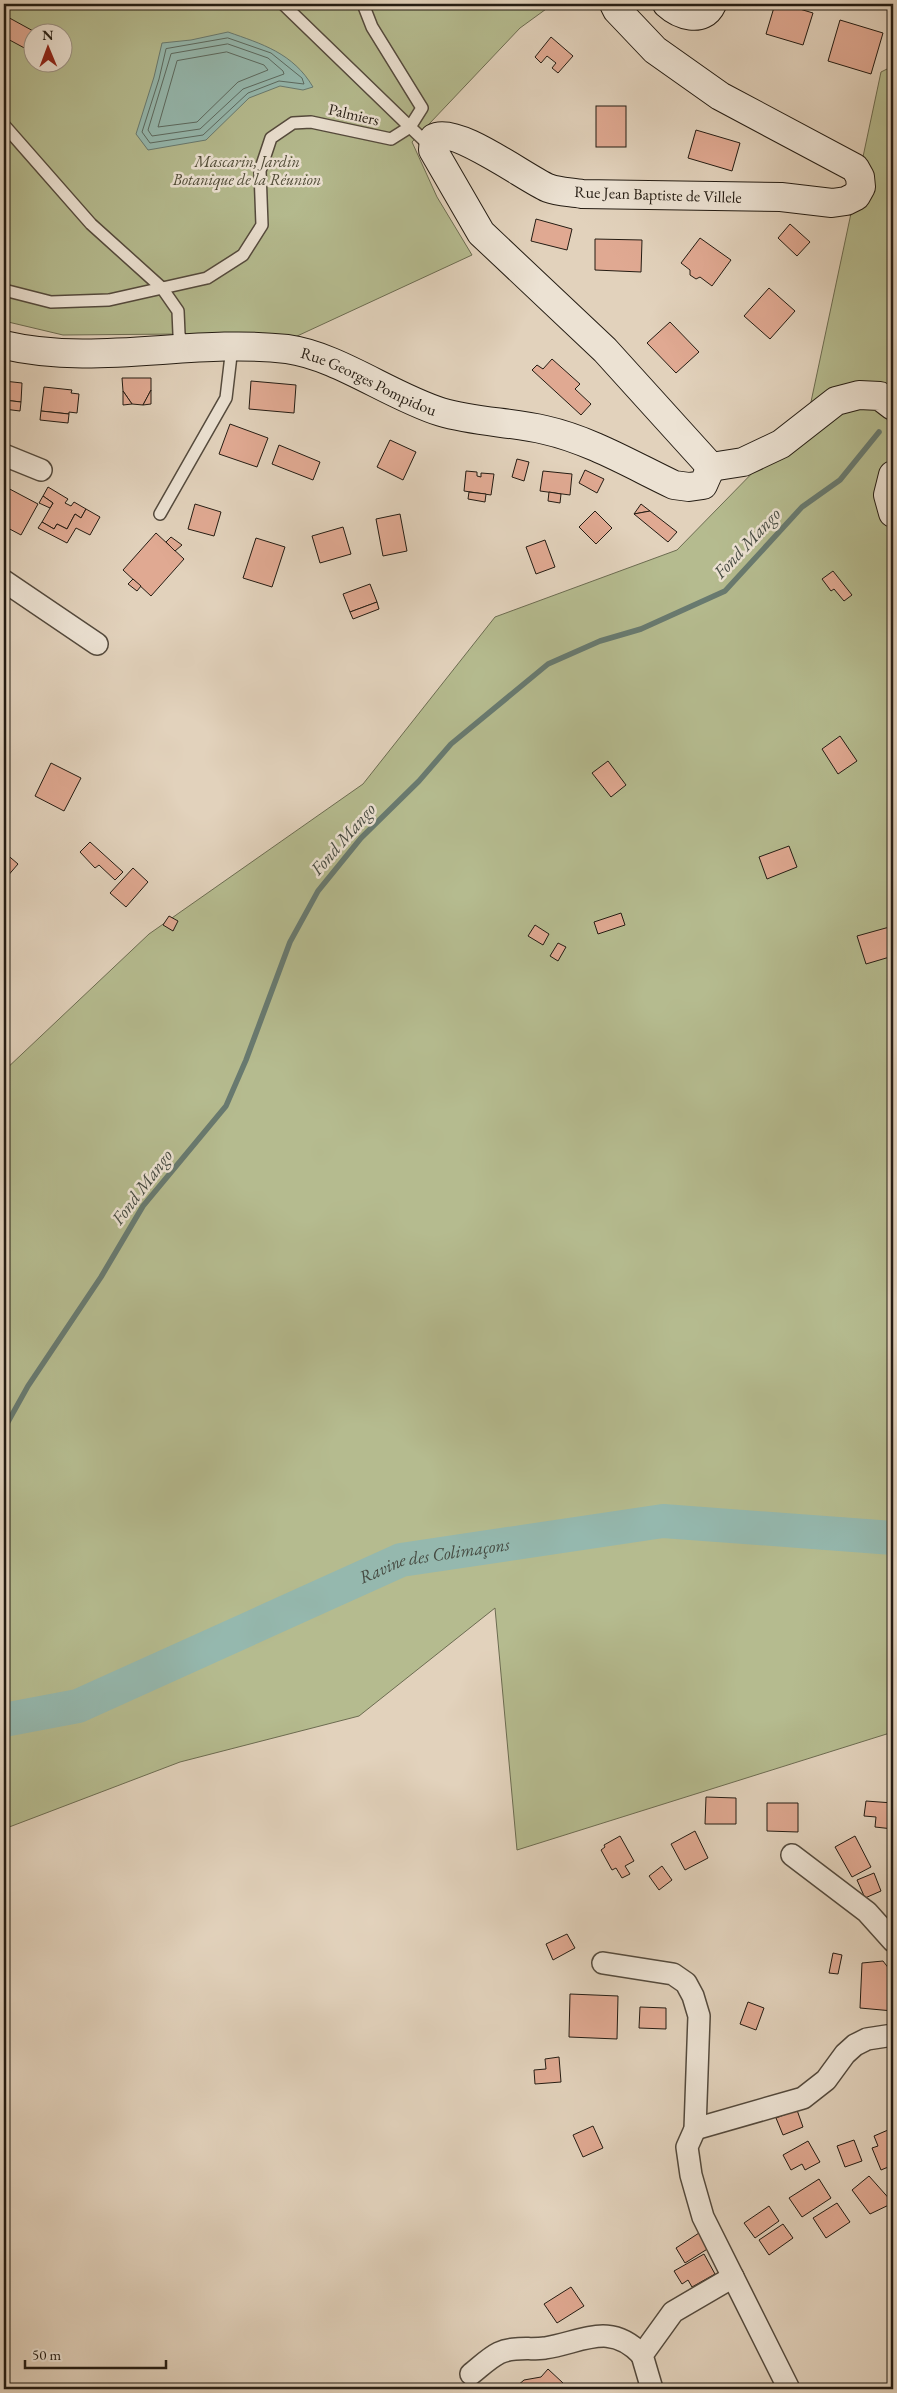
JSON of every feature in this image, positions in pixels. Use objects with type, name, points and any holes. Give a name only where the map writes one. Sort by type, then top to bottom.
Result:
[{"type":"main road","name":"Rue Jean Baptiste de Villele","points":[[433,150],[434,138],[445,135],[474,145],[528,178],[551,189],[582,194],[781,197],[832,203],[846,201],[856,196],[861,187],[860,177],[855,168],[720,96],[654,50],[617,10],[614,4]]},
{"type":"main road","points":[[667,4],[675,12],[690,17],[702,15],[712,4]]},
{"type":"main road","points":[[433,150],[481,233],[605,350],[711,467],[743,462],[781,444],[836,401],[859,395],[880,396],[893,406]]},
{"type":"main road","name":"Rue Georges Pompidou","points":[[4,345],[29,351],[88,354],[184,347],[287,350],[321,358],[411,401],[442,412],[544,430],[570,437],[674,485],[689,487],[703,485],[711,467]]},
{"type":"main road","points":[[893,474],[888,495],[893,513]]},
{"type":"street","points":[[4,455],[41,470]]},
{"type":"street","points":[[4,581],[97,644]]},
{"type":"street","points":[[792,1855],[867,1912],[893,1941]]},
{"type":"street","points":[[603,1963],[672,1974],[686,1983],[693,1996],[698,2016],[695,2129],[687,2147],[691,2175],[703,2217],[783,2387]]},
{"type":"street","points":[[695,2129],[803,2098],[826,2080],[845,2054],[855,2045],[867,2039],[893,2035]]},
{"type":"street","points":[[642,2355],[672,2312],[733,2278]]},
{"type":"street","points":[[471,2374],[499,2353],[510,2350],[545,2348],[605,2335],[623,2339],[642,2355],[652,2389]]},
{"type":"lane","name":"Palmiers","points":[[162,288],[206,278],[243,255],[259,233],[262,225],[260,171],[270,138],[293,123],[311,122],[391,139],[410,127],[283,4]]},
{"type":"lane","points":[[363,4],[372,27],[422,108],[410,127],[433,150]]},
{"type":"lane","points":[[4,125],[91,224],[162,288],[178,311],[179,334],[184,347]]},
{"type":"lane","points":[[4,290],[51,302],[109,300],[162,288]]},
{"type":"lane","points":[[160,514],[226,398],[232,347]]},
{"type":"green space","name":"Mascarin, Jardin Botanique de la Réunion","points":[[4,4],[553,4],[520,28],[412,142],[437,197],[472,255],[295,337],[179,334],[63,335],[4,321]]},
{"type":"green space","points":[[893,66],[893,1732],[517,1850],[495,1608],[359,1716],[180,1762],[4,1829],[4,1071],[149,934],[363,784],[495,617],[677,550],[808,416],[881,72]]},
{"type":"water","points":[[228,32],[276,51],[296,66],[313,87],[303,90],[280,86],[249,98],[206,140],[148,150],[136,134],[154,77],[162,43],[191,40]]},
{"type":"building","points":[[775,4],[783,4],[813,13],[803,45],[766,34]]},
{"type":"building","points":[[4,15],[22,25],[22,47],[4,37]]},
{"type":"building","points":[[840,20],[883,33],[871,74],[828,61]]},
{"type":"building","points":[[551,37],[573,56],[558,73],[552,68],[556,63],[547,56],[541,63],[535,57]]},
{"type":"building","points":[[596,106],[626,106],[626,147],[596,147]]},
{"type":"building","points":[[696,130],[740,143],[732,171],[688,158]]},
{"type":"building","points":[[536,219],[572,229],[567,250],[531,241]]},
{"type":"building","points":[[790,224],[810,242],[797,256],[778,238]]},
{"type":"building","points":[[700,238],[731,260],[712,286],[700,277],[696,279],[690,275],[690,270],[681,263]]},
{"type":"building","points":[[595,239],[642,240],[641,272],[595,270]]},
{"type":"building","points":[[769,288],[795,311],[770,339],[744,316]]},
{"type":"building","points":[[670,322],[699,352],[676,373],[647,343]]},
{"type":"building","points":[[552,359],[580,384],[575,389],[591,404],[581,415],[532,370],[537,365],[543,369]]},
{"type":"building","points":[[122,378],[151,378],[151,390],[143,405],[132,404],[123,391]]},
{"type":"building","points":[[4,381],[22,383],[21,402],[4,400]]},
{"type":"building","points":[[251,381],[296,385],[294,413],[249,409]]},
{"type":"building","points":[[44,387],[72,390],[71,393],[79,394],[77,413],[41,411]]},
{"type":"building","points":[[151,390],[151,404],[143,405]]},
{"type":"building","points":[[123,391],[132,404],[123,405]]},
{"type":"building","points":[[4,400],[21,402],[20,411],[4,409]]},
{"type":"building","points":[[41,411],[69,414],[68,423],[40,420]]},
{"type":"building","points":[[230,424],[268,438],[257,467],[219,454]]},
{"type":"building","points":[[390,440],[416,452],[403,480],[377,467]]},
{"type":"building","points":[[279,445],[320,462],[313,480],[272,464]]},
{"type":"building","points":[[517,459],[529,462],[524,481],[512,477]]},
{"type":"building","points":[[585,470],[604,479],[597,493],[579,483]]},
{"type":"building","points":[[466,471],[477,472],[477,476],[481,477],[481,473],[494,474],[491,495],[464,491]]},
{"type":"building","points":[[543,471],[572,474],[570,495],[540,491]]},
{"type":"building","points":[[4,486],[38,504],[21,535],[4,526],[7,517],[4,515]]},
{"type":"building","points":[[48,487],[68,499],[65,503],[71,506],[74,502],[86,509],[81,518],[75,514],[67,529],[57,524],[54,529],[42,522],[53,503],[43,496]]},
{"type":"building","points":[[469,492],[486,494],[485,502],[468,499]]},
{"type":"building","points":[[549,492],[561,494],[560,503],[548,501]]},
{"type":"building","points":[[43,496],[53,503],[50,508],[39,503]]},
{"type":"building","points":[[195,504],[221,512],[214,536],[188,529]]},
{"type":"building","points":[[641,504],[650,511],[634,514]]},
{"type":"building","points":[[86,509],[100,517],[90,535],[76,528],[67,543],[38,528],[42,522],[54,529],[57,524],[67,529],[75,514],[81,518]]},
{"type":"building","points":[[595,511],[612,528],[596,544],[579,527]]},
{"type":"building","points":[[650,511],[677,532],[668,542],[634,514]]},
{"type":"building","points":[[400,514],[407,551],[383,556],[376,519]]},
{"type":"building","points":[[343,527],[351,554],[320,563],[312,536]]},
{"type":"building","points":[[156,533],[184,559],[151,596],[123,570]]},
{"type":"building","points":[[171,537],[182,545],[175,551],[166,542]]},
{"type":"building","points":[[256,538],[285,547],[272,587],[243,578]]},
{"type":"building","points":[[545,540],[555,567],[536,574],[526,547]]},
{"type":"building","points":[[833,571],[852,595],[844,601],[834,589],[831,591],[822,579]]},
{"type":"building","points":[[133,579],[141,586],[137,591],[128,584]]},
{"type":"building","points":[[370,584],[377,602],[350,612],[343,594]]},
{"type":"building","points":[[377,602],[379,609],[353,619],[350,612]]},
{"type":"building","points":[[840,736],[857,761],[838,774],[822,749]]},
{"type":"building","points":[[608,761],[626,785],[611,797],[592,773]]},
{"type":"building","points":[[51,763],[81,778],[64,811],[35,796]]},
{"type":"building","points":[[90,842],[123,872],[115,880],[99,865],[95,868],[80,852]]},
{"type":"building","points":[[789,846],[797,867],[767,879],[759,857]]},
{"type":"building","points":[[4,852],[18,864],[6,878],[4,876]]},
{"type":"building","points":[[133,868],[148,882],[126,907],[110,893]]},
{"type":"building","points":[[621,913],[625,925],[598,934],[594,922]]},
{"type":"building","points":[[169,916],[178,921],[173,931],[163,925]]},
{"type":"building","points":[[535,925],[549,934],[543,945],[528,936]]},
{"type":"building","points":[[893,926],[893,956],[866,964],[857,936]]},
{"type":"building","points":[[558,943],[566,947],[558,961],[550,956]]},
{"type":"building","points":[[706,1797],[736,1798],[736,1824],[705,1824]]},
{"type":"building","points":[[866,1801],[893,1803],[893,1829],[875,1827],[876,1817],[864,1816]]},
{"type":"building","points":[[767,1803],[798,1803],[798,1832],[767,1831]]},
{"type":"building","points":[[695,1831],[708,1858],[685,1870],[671,1844]]},
{"type":"building","points":[[620,1836],[634,1861],[625,1866],[630,1874],[622,1878],[616,1868],[612,1870],[601,1850],[605,1847],[604,1845]]},
{"type":"building","points":[[855,1836],[871,1867],[852,1877],[835,1847]]},
{"type":"building","points":[[662,1866],[672,1880],[659,1890],[649,1876]]},
{"type":"building","points":[[874,1873],[881,1891],[865,1898],[857,1880]]},
{"type":"building","points":[[567,1934],[575,1948],[553,1960],[546,1944]]},
{"type":"building","points":[[833,1953],[842,1955],[838,1974],[829,1973]]},
{"type":"building","points":[[883,1961],[893,1974],[893,2011],[860,2008],[862,1963]]},
{"type":"building","points":[[570,1994],[618,1996],[617,2039],[569,2037]]},
{"type":"building","points":[[748,2002],[764,2008],[756,2030],[740,2024]]},
{"type":"building","points":[[640,2007],[666,2008],[666,2029],[639,2028]]},
{"type":"building","points":[[559,2057],[561,2082],[535,2084],[534,2070],[546,2069],[545,2059]]},
{"type":"building","points":[[797,2110],[803,2127],[783,2135],[776,2118]]},
{"type":"building","points":[[593,2126],[603,2148],[583,2157],[573,2135]]},
{"type":"building","points":[[888,2130],[893,2144],[893,2165],[881,2170],[872,2148],[878,2146],[874,2136]]},
{"type":"building","points":[[854,2140],[862,2161],[845,2167],[837,2146]]},
{"type":"building","points":[[808,2141],[820,2162],[805,2170],[802,2164],[791,2170],[783,2155]]},
{"type":"building","points":[[869,2176],[893,2203],[870,2214],[852,2190]]},
{"type":"building","points":[[819,2179],[831,2198],[802,2217],[789,2198]]},
{"type":"building","points":[[837,2203],[850,2222],[826,2238],[813,2218]]},
{"type":"building","points":[[769,2206],[779,2221],[755,2238],[744,2223]]},
{"type":"building","points":[[783,2224],[793,2238],[769,2255],[759,2240]]},
{"type":"building","points":[[699,2233],[709,2248],[685,2263],[676,2248]]},
{"type":"building","points":[[704,2254],[715,2274],[692,2287],[688,2280],[682,2284],[674,2271]]},
{"type":"building","points":[[571,2287],[584,2306],[557,2323],[544,2304]]},
{"type":"building","points":[[548,2369],[563,2383],[559,2389],[520,2389],[517,2386],[524,2380],[541,2377]]},
{"type":"waterway","name":"Fond Mango","points":[[4,1429],[28,1386],[101,1277],[143,1206],[226,1106],[246,1060],[290,942],[318,891],[361,838],[419,781],[451,744],[548,664],[600,641],[641,629],[725,591],[802,507],[840,480],[879,432]]},
{"type":"waterway","name":"Ravine des Colimaçons","points":[[4,1720],[78,1706],[401,1560],[663,1521],[893,1538]]}]
